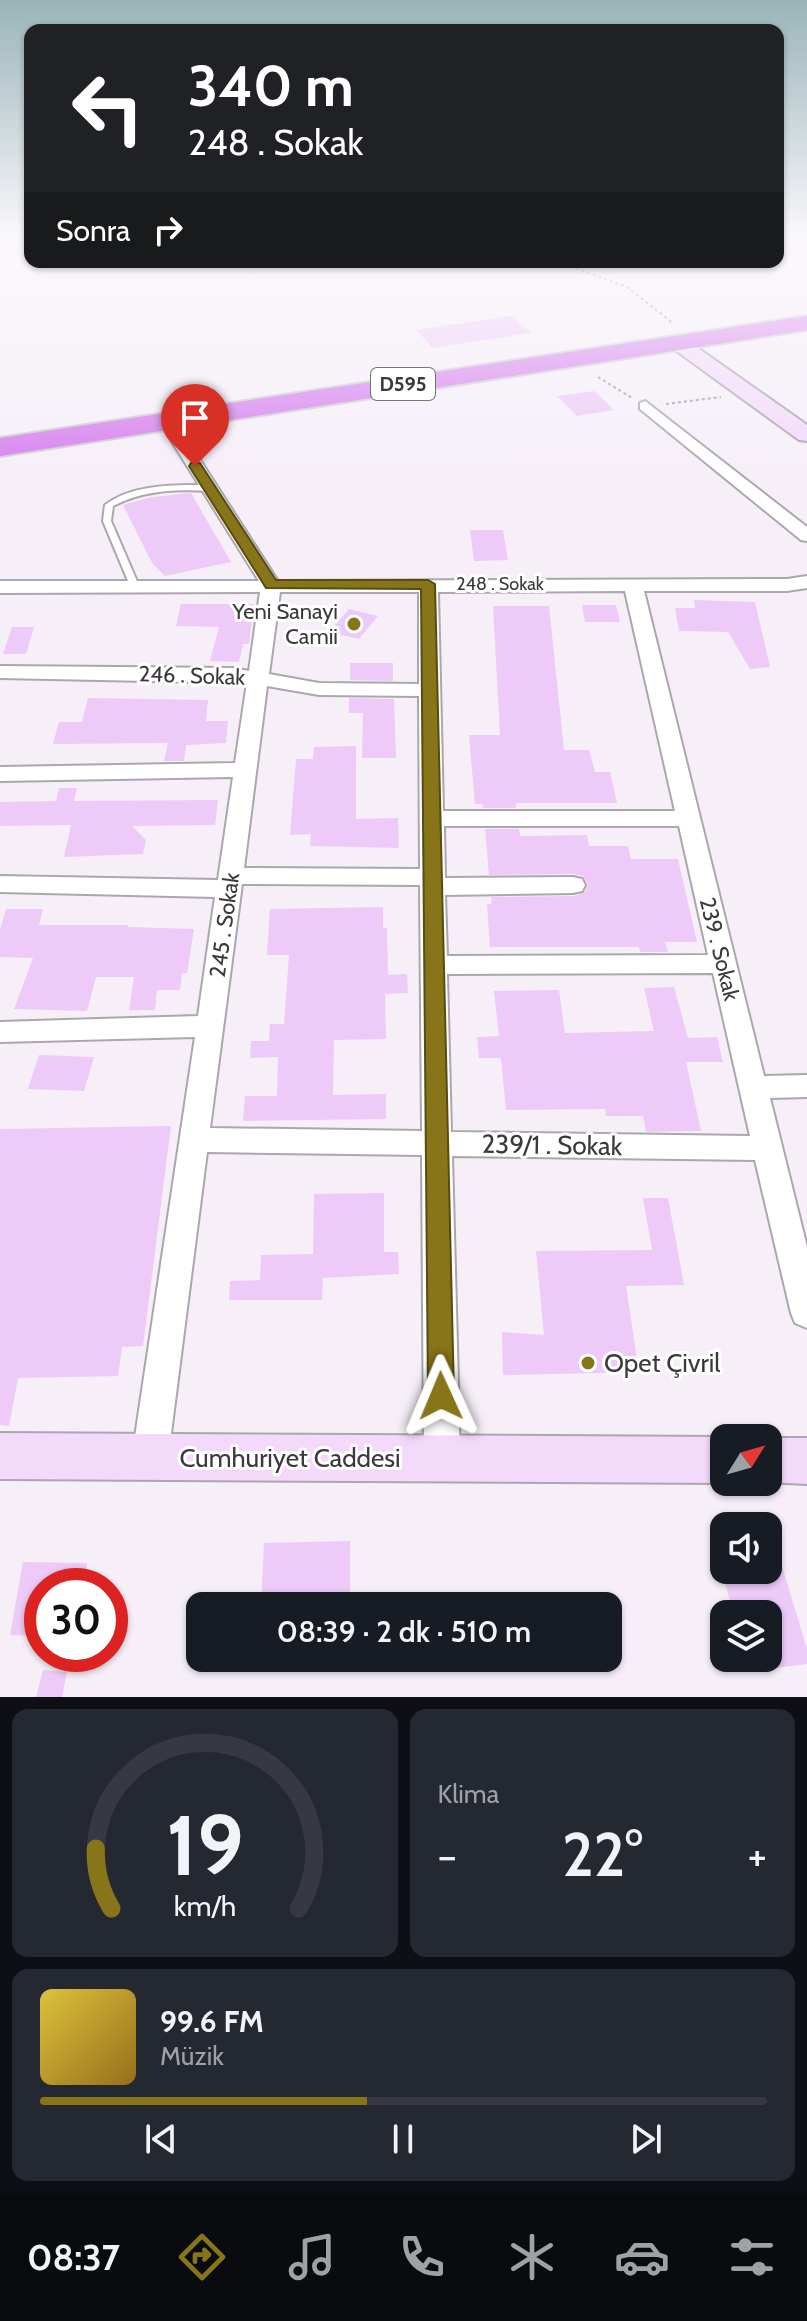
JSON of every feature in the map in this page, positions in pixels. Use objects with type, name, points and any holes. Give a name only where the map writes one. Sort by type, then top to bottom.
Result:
[{"type":"highway","name":"D595","points":[[0,447],[679,336],[768,317]]},
{"type":"highway","name":"D595","points":[[0,431],[679,336],[807,323]]},
{"type":"main road","points":[[679,336],[747,393],[807,435]]},
{"type":"main road","name":"Cumhuriyet Caddesi","points":[[0,1456],[710,1460]]},
{"type":"main road","points":[[782,1460],[807,1461]]},
{"type":"street","points":[[645,406],[807,536]]},
{"type":"street","points":[[167,421],[271,585]]},
{"type":"street","name":"248 . Sokak","points":[[0,587],[787,585],[807,582]]},
{"type":"street","points":[[428,584],[442,1459]]},
{"type":"street","name":"245 . Sokak","points":[[150,1457],[271,585]]},
{"type":"street","name":"239 . Sokak","points":[[633,585],[807,1313]]},
{"type":"street","name":"246 . Sokak","points":[[0,672],[233,674],[319,689],[430,690]]},
{"type":"street","points":[[0,774],[245,770]]},
{"type":"street","points":[[432,818],[688,819]]},
{"type":"street","points":[[0,884],[433,882],[573,885]]},
{"type":"street","points":[[434,965],[723,964]]},
{"type":"street","points":[[0,1032],[210,1026]]},
{"type":"street","points":[[754,1087],[807,1086]]},
{"type":"street","name":"239/1 . Sokak","points":[[193,1140],[767,1148]]},
{"type":"lane","points":[[134,586],[107,521],[109,505],[130,495],[153,490],[210,488]]},
{"type":"path","points":[[659,317],[679,336]]},
{"type":"path","points":[[598,377],[645,406],[747,393]]},
{"type":"building","points":[[513,317],[531,333],[433,348],[416,330]]},
{"type":"building","points":[[594,391],[614,410],[577,416],[557,396]]},
{"type":"building","points":[[191,493],[231,562],[165,576],[152,563],[123,505],[152,497]]},
{"type":"building","points":[[470,530],[503,530],[508,560],[474,561]]},
{"type":"building","points":[[694,600],[755,602],[770,667],[750,669],[728,632],[679,631],[675,608],[695,608]]},
{"type":"building","points":[[181,604],[254,604],[249,644],[243,644],[239,662],[210,661],[219,627],[176,626]]},
{"type":"building","points":[[582,605],[616,605],[620,622],[585,622]]},
{"type":"building","points":[[493,606],[549,606],[564,750],[589,750],[595,772],[610,772],[617,803],[516,803],[516,808],[483,808],[482,804],[475,804],[469,735],[500,735]]},
{"type":"building","name":"Yeni Sanayi Camii","points":[[349,609],[378,616],[359,639],[329,632]]},
{"type":"building","points":[[12,627],[34,627],[26,654],[3,654]]},
{"type":"building","points":[[350,663],[393,663],[393,681],[350,680]]},
{"type":"building","points":[[88,698],[208,700],[206,721],[228,721],[226,743],[186,745],[184,761],[164,761],[168,743],[53,744],[59,722],[82,722]]},
{"type":"building","points":[[349,698],[394,699],[396,758],[362,758],[363,713],[349,713]]},
{"type":"building","points":[[356,746],[356,819],[398,818],[399,848],[310,846],[311,834],[290,835],[296,759],[313,759],[314,747]]},
{"type":"building","points":[[59,788],[77,788],[74,801],[218,800],[215,825],[132,826],[146,840],[143,854],[64,857],[71,825],[0,826],[0,802],[56,801]]},
{"type":"building","points":[[485,829],[519,829],[520,836],[587,835],[589,846],[628,846],[631,859],[678,859],[697,942],[665,942],[668,952],[640,952],[639,947],[490,947],[487,904],[492,904],[491,897],[574,896],[585,892],[588,884],[583,876],[573,874],[489,875]]},
{"type":"building","points":[[383,907],[383,928],[387,928],[388,975],[407,974],[408,993],[385,994],[386,1039],[334,1040],[333,1095],[386,1094],[386,1119],[243,1121],[245,1096],[277,1096],[278,1057],[250,1058],[251,1041],[269,1041],[270,1024],[284,1024],[289,955],[267,955],[270,909]]},
{"type":"building","points":[[6,909],[43,909],[39,925],[194,929],[187,973],[182,973],[180,990],[157,990],[155,1010],[129,1010],[134,977],[96,977],[87,1011],[14,1009],[33,958],[0,957],[0,930]]},
{"type":"building","points":[[674,987],[688,1038],[717,1037],[723,1062],[686,1062],[701,1131],[646,1132],[643,1116],[606,1116],[605,1109],[506,1110],[501,1058],[479,1058],[477,1037],[499,1036],[494,991],[559,990],[565,1033],[654,1031],[644,988]]},
{"type":"building","points":[[39,1055],[94,1057],[84,1091],[28,1089]]},
{"type":"building","points":[[171,1126],[143,1346],[122,1347],[118,1376],[18,1378],[9,1426],[0,1425],[0,1129]]},
{"type":"building","points":[[384,1193],[384,1252],[398,1252],[399,1274],[323,1278],[322,1300],[229,1300],[230,1281],[260,1280],[261,1255],[313,1254],[314,1194]]},
{"type":"building","points":[[643,1198],[668,1198],[684,1285],[626,1286],[639,1372],[503,1375],[502,1332],[544,1335],[536,1251],[652,1250]]},
{"type":"building","points":[[350,1541],[350,1592],[262,1592],[264,1543]]},
{"type":"building","points":[[23,1562],[87,1563],[86,1568],[24,1568],[24,1635],[10,1635]]},
{"type":"building","points":[[782,1566],[807,1649],[807,1664],[782,1667],[782,1600],[730,1600],[725,1584],[782,1584]]},
{"type":"building","points":[[42,1672],[67,1672],[62,1697],[36,1697]]},
{"type":"place","name":"Yeni Sanayi Camii","points":[[354,624]]},
{"type":"place","name":"Opet Çivril","points":[[588,1363]]},
{"type":"route","points":[[195,466],[271,585],[428,584],[441,1396]]}]
